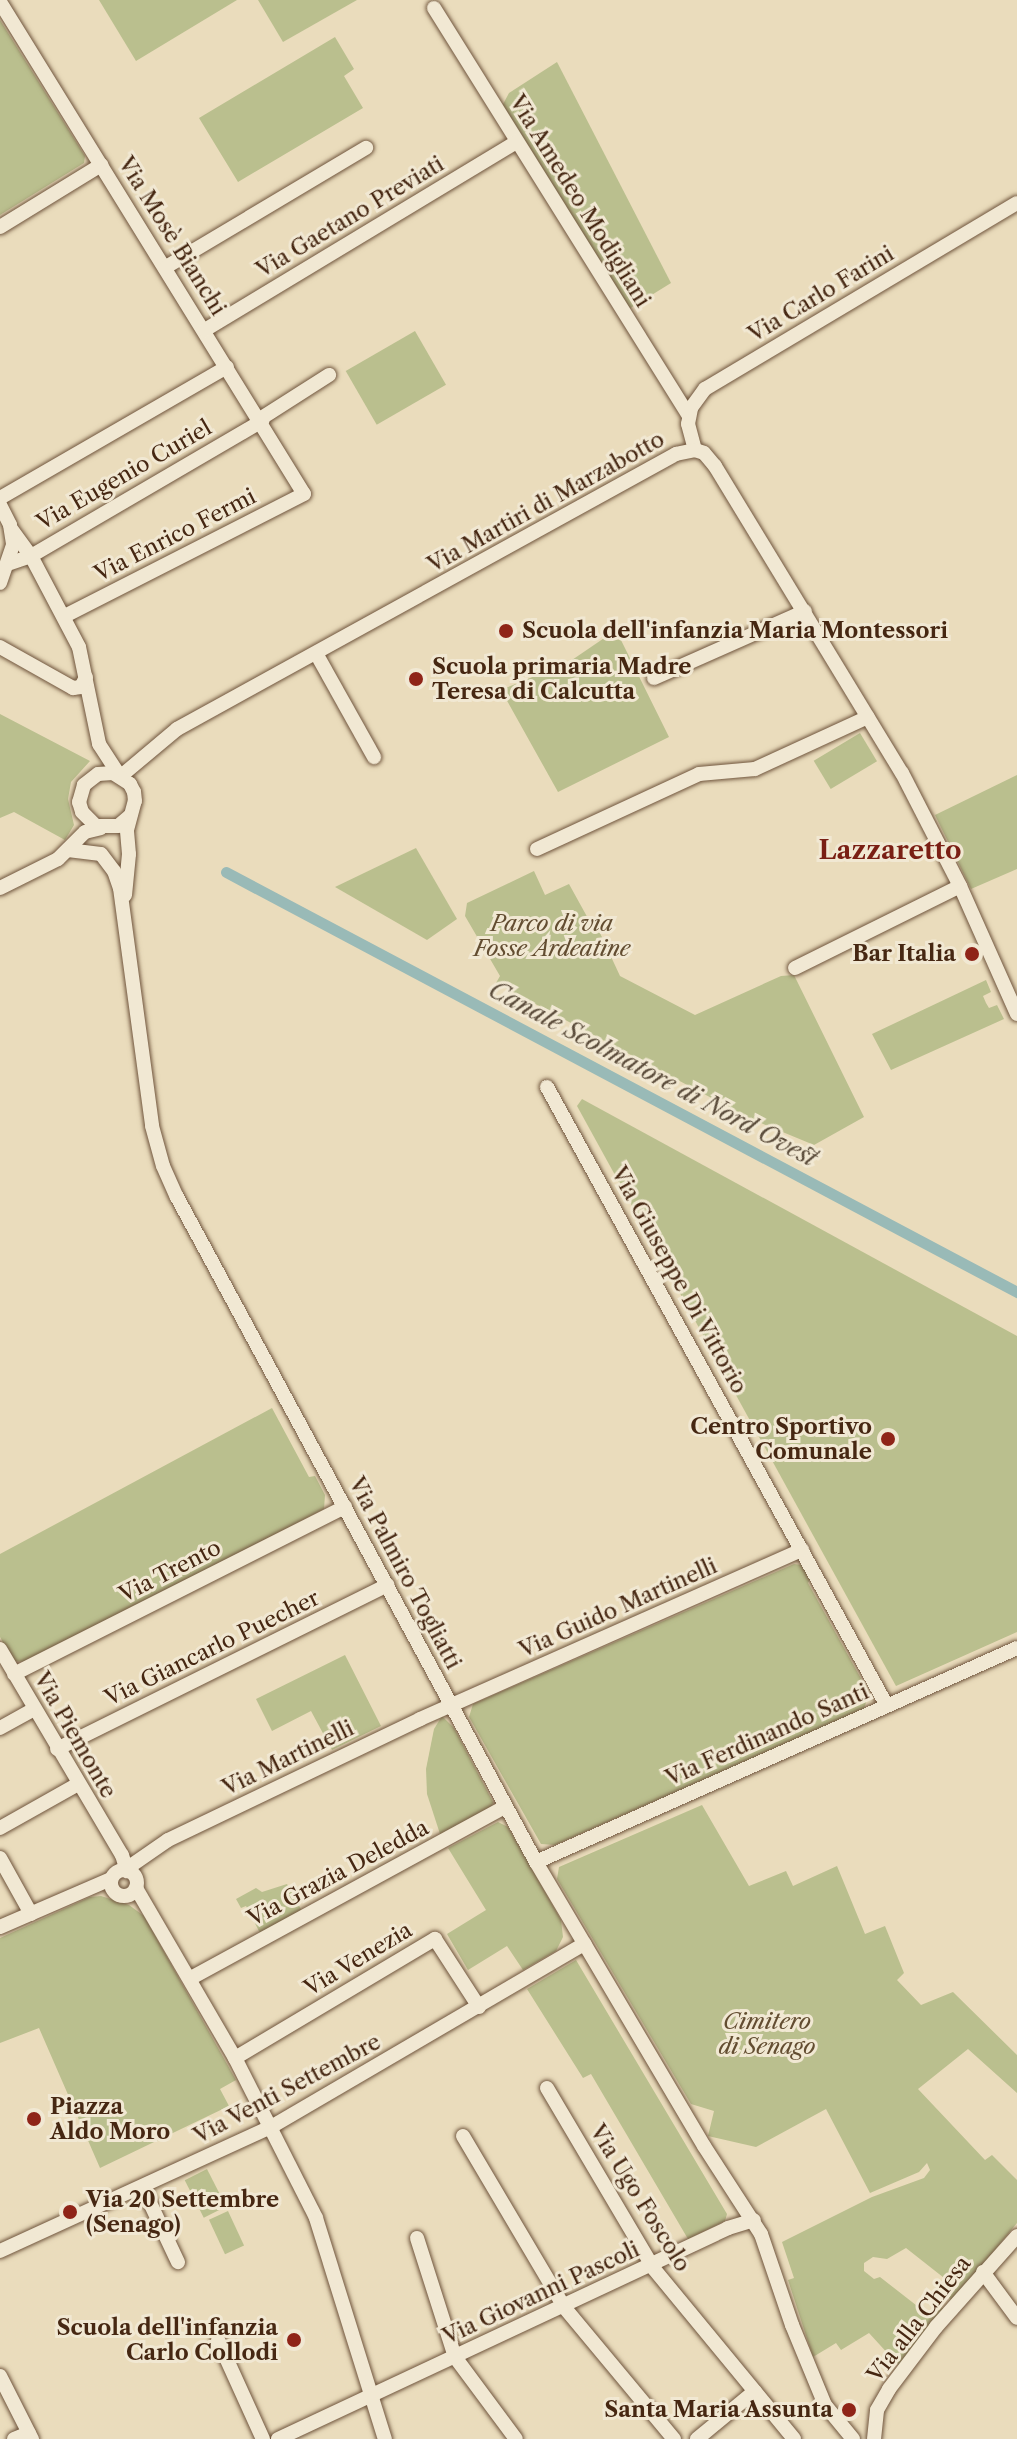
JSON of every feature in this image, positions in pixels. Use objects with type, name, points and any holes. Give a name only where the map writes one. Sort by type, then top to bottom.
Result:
[{"type":"street","name":"Via Mosè Bianchi","points":[[0,2],[304,494]]},
{"type":"street","name":"Via Amedeo Modigliani","points":[[434,8],[689,416]]},
{"type":"street","name":"Via Gaetano Previati","points":[[205,330],[517,142]]},
{"type":"street","points":[[166,267],[366,148]]},
{"type":"street","points":[[0,227],[101,165]]},
{"type":"street","name":"Via Carlo Farini","points":[[689,416],[699,394],[713,383],[1017,203]]},
{"type":"street","points":[[0,498],[227,367]]},
{"type":"street","name":"Via Eugenio Curiel","points":[[8,564],[31,556],[261,420],[329,375]]},
{"type":"street","points":[[689,416],[688,433],[695,450]]},
{"type":"street","name":"Via Martiri di Marzabotto","points":[[120,776],[177,729],[317,655],[676,454],[695,450],[704,453],[715,466],[921,807],[1017,1014]]},
{"type":"street","name":"Via Enrico Fermi","points":[[65,616],[304,494]]},
{"type":"street","points":[[0,505],[13,545],[0,583]]},
{"type":"street","points":[[6,531],[31,556],[65,616],[79,647],[99,744],[134,792]]},
{"type":"street","points":[[654,678],[805,611]]},
{"type":"street","points":[[0,647],[73,688],[85,697],[92,710]]},
{"type":"street","points":[[317,655],[374,757]]},
{"type":"street","points":[[73,688],[81,687],[86,677]]},
{"type":"street","points":[[537,849],[699,774],[755,769],[868,717]]},
{"type":"street","points":[[72,844],[82,812],[80,792],[93,776],[99,744]]},
{"type":"street","points":[[0,888],[72,844],[92,828],[105,828],[130,816],[146,756]]},
{"type":"street","points":[[93,776],[106,772],[120,776]]},
{"type":"street","points":[[82,812],[127,843]]},
{"type":"street","name":"Via Palmiro Togliatti","points":[[124,907],[130,816]]},
{"type":"street","name":"Via Palmiro Togliatti","points":[[72,844],[101,854],[114,871],[124,907],[147,1097],[163,1166],[505,1807],[584,1944],[754,2220],[825,2405],[853,2439]]},
{"type":"street","points":[[795,968],[960,886]]},
{"type":"street","name":"Via Giuseppe Di Vittorio","points":[[547,1087],[887,1706]]},
{"type":"street","name":"Via Trento","points":[[14,1674],[345,1507]]},
{"type":"street","name":"Via Guido Martinelli","points":[[451,1706],[802,1550]]},
{"type":"street","name":"Via Giancarlo Puecher","points":[[57,1749],[387,1585]]},
{"type":"street","name":"Via Ferdinando Santi","points":[[536,1862],[1017,1648]]},
{"type":"street","name":"Via Piemonte","points":[[0,1649],[116,1846]]},
{"type":"street","name":"Via Martinelli","points":[[146,1854],[168,1840],[451,1706]]},
{"type":"street","points":[[0,1728],[34,1709]]},
{"type":"street","points":[[0,1828],[78,1784]]},
{"type":"street","name":"Via Grazia Deledda","points":[[191,1978],[505,1807]]},
{"type":"street","points":[[116,1846],[131,1856],[146,1854]]},
{"type":"street","points":[[116,1846],[124,1881],[149,1909],[191,1978],[316,2218],[385,2439]]},
{"type":"street","points":[[0,1927],[90,1889],[124,1881],[146,1854]]},
{"type":"street","points":[[0,1858],[31,1914]]},
{"type":"street","name":"Via Venezia","points":[[235,2058],[435,1939],[479,2007]]},
{"type":"street","name":"Via Venti Settembre","points":[[0,2251],[271,2127],[584,1944]]},
{"type":"street","name":"Via Ugo Foscolo","points":[[547,2088],[652,2264],[794,2439]]},
{"type":"street","points":[[463,2136],[564,2307],[674,2439]]},
{"type":"street","points":[[143,2188],[178,2262]]},
{"type":"street","points":[[728,2228],[739,2216],[742,2204]]},
{"type":"street","name":"Via Giovanni Pascoli","points":[[278,2439],[728,2228],[754,2220]]},
{"type":"street","name":"Via alla Chiesa","points":[[874,2439],[877,2410],[889,2389],[983,2272],[1017,2236]]},
{"type":"street","points":[[417,2238],[455,2357],[516,2439]]},
{"type":"street","points":[[983,2272],[1017,2318]]},
{"type":"street","points":[[218,2340],[263,2439]]},
{"type":"street","points":[[0,2376],[30,2436],[14,2439]]},
{"type":"street","points":[[697,2439],[755,2391]]},
{"type":"green space","points":[[99,0],[237,0],[136,61]]},
{"type":"green space","points":[[258,0],[357,0],[283,42]]},
{"type":"green space","points":[[0,20],[85,156],[84,163],[0,215]]},
{"type":"green space","points":[[335,37],[354,69],[344,76],[363,108],[238,182],[199,118]]},
{"type":"green space","points":[[557,62],[671,283],[629,309],[501,108],[509,93]]},
{"type":"green space","points":[[415,331],[446,385],[377,425],[346,371]]},
{"type":"green space","points":[[616,630],[669,737],[558,792],[501,690],[569,662]]},
{"type":"green space","points":[[0,714],[90,761],[71,782],[68,799],[74,825],[65,840],[14,812],[0,818]]},
{"type":"green space","points":[[860,733],[877,761],[831,789],[814,761]]},
{"type":"green space","points":[[1017,775],[1017,869],[971,889],[935,815]]},
{"type":"green space","points":[[416,848],[457,919],[427,940],[335,887]]},
{"type":"green space","name":"Parco di via Fosse Ardeatine","points":[[534,871],[545,895],[569,884],[590,922],[594,920],[620,976],[695,1015],[781,976],[794,975],[864,1117],[814,1145],[749,1118],[496,983],[500,976],[465,916],[467,903]]},
{"type":"green space","points":[[986,980],[991,992],[983,996],[986,1003],[989,1008],[997,1005],[1004,1019],[891,1070],[872,1034]]},
{"type":"green space","name":"Centro Sportivo Comunale","points":[[582,1099],[1017,1336],[1017,1632],[896,1686],[577,1106]]},
{"type":"green space","points":[[272,1408],[309,1477],[315,1476],[325,1495],[324,1509],[27,1662],[13,1661],[0,1637],[0,1554]]},
{"type":"green space","points":[[794,1564],[802,1565],[812,1576],[808,1583],[869,1693],[864,1709],[555,1845],[541,1844],[469,1717],[473,1704]]},
{"type":"green space","points":[[345,1655],[381,1726],[332,1750],[311,1711],[272,1731],[256,1699]]},
{"type":"green space","points":[[442,1716],[454,1728],[493,1802],[492,1807],[441,1837],[427,1794],[426,1769],[434,1729]]},
{"type":"green space","name":"Cimitero di Senago","points":[[702,1805],[749,1886],[786,1871],[793,1886],[837,1866],[865,1934],[885,1926],[904,1973],[897,1980],[921,2005],[953,1992],[1017,2055],[1017,2093],[968,2049],[918,2089],[985,2160],[992,2155],[1017,2180],[1017,2223],[953,2301],[946,2296],[953,2285],[906,2248],[887,2259],[873,2257],[864,2263],[864,2271],[874,2279],[880,2277],[921,2309],[933,2315],[939,2306],[946,2310],[901,2368],[869,2333],[841,2350],[836,2343],[813,2357],[788,2280],[794,2278],[782,2242],[872,2197],[924,2178],[930,2170],[927,2163],[919,2172],[870,2193],[826,2109],[756,2147],[708,2136],[714,2111],[691,2104],[557,1879],[559,1867]]},
{"type":"green space","points":[[498,1822],[508,1827],[561,1920],[563,1937],[556,1951],[523,1970],[507,1946],[468,1970],[447,1934],[486,1910],[448,1848]]},
{"type":"green space","points":[[287,1884],[302,1911],[260,1933],[246,1906],[241,1908],[236,1899],[256,1888],[262,1892]]},
{"type":"green space","points":[[101,1896],[129,1905],[144,1916],[236,2080],[220,2089],[229,2106],[100,2168],[39,2028],[0,2043],[0,1938],[90,1897]]},
{"type":"green space","points":[[576,1960],[727,2214],[725,2221],[688,2239],[591,2074],[583,2078],[527,1989]]},
{"type":"green space","points":[[207,2169],[226,2206],[204,2218],[185,2180]]},
{"type":"green space","points":[[228,2211],[244,2245],[225,2254],[209,2220]]},
{"type":"waterway","name":"Canale Scolmatore di Nord Ovest","points":[[226,872],[1017,1292]]},
{"type":"place","name":"Scuola dell'infanzia Maria Montessori","points":[[506,631]]},
{"type":"place","name":"Scuola primaria Madre Teresa di Calcutta","points":[[416,679]]},
{"type":"place","name":"Bar Italia","points":[[972,954]]},
{"type":"place","name":"Centro Sportivo Comunale","points":[[888,1439]]},
{"type":"place","name":"Piazza Aldo Moro","points":[[34,2119]]},
{"type":"place","name":"Via 20 Settembre (Senago)","points":[[70,2212]]},
{"type":"place","name":"Scuola dell'infanzia Carlo Collodi","points":[[294,2340]]},
{"type":"place","name":"Santa Maria Assunta","points":[[849,2410]]},
{"type":"district","name":"Lazzaretto","points":[[890,851]]}]
